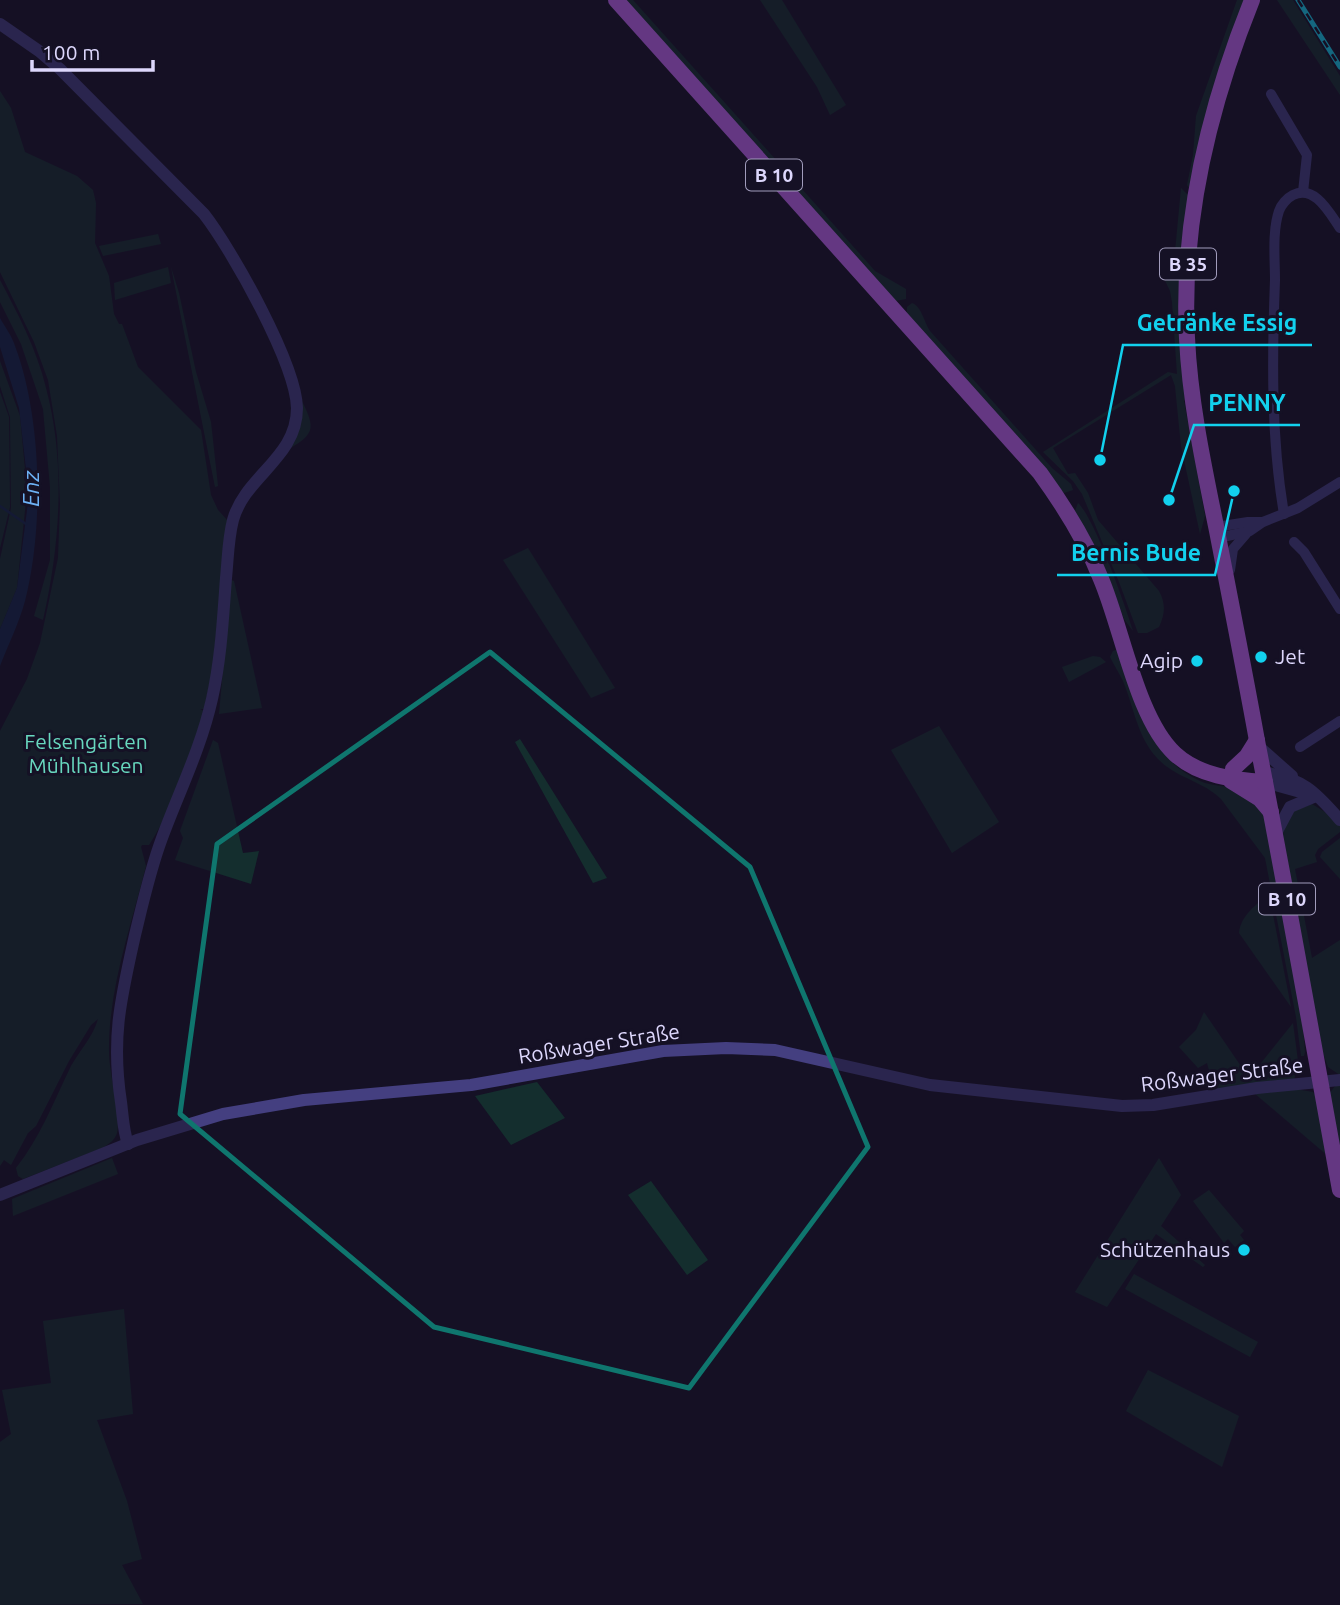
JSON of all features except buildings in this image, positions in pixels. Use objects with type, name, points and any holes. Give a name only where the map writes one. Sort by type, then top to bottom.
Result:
[{"type":"main road","name":"B 10","points":[[616,0],[1040,473],[1073,522],[1097,568],[1145,707],[1168,747],[1186,762],[1224,773],[1264,777],[1340,1190]]},
{"type":"main road","name":"B 35","points":[[1252,0],[1221,87],[1205,145],[1187,268],[1187,340],[1197,431],[1264,777]]},
{"type":"main road","points":[[1258,743],[1247,757],[1224,773],[1260,799],[1271,813]]},
{"type":"street","points":[[0,24],[60,69],[200,208],[222,239],[254,299],[286,366],[297,404],[295,427],[288,444],[247,492],[233,520],[219,661],[212,699],[196,754],[152,867],[122,992],[115,1051],[121,1104],[132,1142]]},
{"type":"street","points":[[1271,94],[1307,155],[1303,192]]},
{"type":"street","points":[[1284,514],[1279,485],[1273,364],[1279,211],[1285,201],[1303,192],[1312,195],[1325,206],[1340,228]]},
{"type":"street","points":[[1229,592],[1233,550],[1250,531],[1340,482]]},
{"type":"street","points":[[1217,532],[1248,522],[1263,522]]},
{"type":"street","points":[[1217,532],[1250,531]]},
{"type":"street","points":[[1294,542],[1304,552],[1340,609]]},
{"type":"street","points":[[1300,747],[1340,721]]},
{"type":"street","points":[[1258,743],[1295,779],[1309,787],[1340,820]]},
{"type":"street","points":[[1264,777],[1295,779]]},
{"type":"street","points":[[1264,777],[1316,796]]},
{"type":"street","points":[[1275,835],[1290,807],[1316,796]]},
{"type":"street","name":"Roßwager Straße","points":[[0,1195],[132,1142],[263,1106],[471,1085],[612,1058],[695,1048],[775,1050],[930,1085],[1122,1106],[1153,1105],[1257,1088],[1340,1080]]},
{"type":"highlighted area","points":[[490,652],[750,867],[868,1147],[689,1388],[434,1327],[180,1114],[217,844]]},
{"type":"green space","points":[[623,0],[633,0],[875,271],[906,289],[906,299],[895,301]]},
{"type":"green space","points":[[760,0],[782,0],[846,105],[830,115],[817,87]]},
{"type":"green space","points":[[1237,0],[1245,0],[1189,188],[1187,185],[1196,116]]},
{"type":"green space","points":[[1277,0],[1293,0],[1340,76],[1340,95]]},
{"type":"green space","name":"Felsengärten Mühlhausen","points":[[0,91],[11,108],[25,152],[77,176],[93,190],[96,203],[95,243],[109,276],[114,314],[119,324],[122,324],[138,367],[201,430],[211,495],[218,510],[228,521],[212,672],[204,709],[200,709],[204,711],[181,780],[166,814],[149,845],[141,847],[146,866],[116,982],[109,1052],[117,1133],[111,1142],[102,1148],[23,1179],[18,1176],[16,1168],[39,1132],[71,1066],[90,1038],[98,1019],[91,1025],[69,1061],[36,1126],[28,1133],[11,1165],[4,1160],[0,1166],[0,731],[27,679],[40,643],[58,558],[60,504],[57,436],[48,380],[34,342],[0,272]]},
{"type":"green space","points":[[1181,188],[1188,195],[1184,401],[1205,516],[1200,534],[1181,446],[1175,386],[1171,375],[1053,448],[1068,474],[1075,473],[1088,493],[1098,520],[1159,591],[1164,609],[1159,627],[1147,633],[1138,633],[1082,494],[1073,481],[1043,452],[1168,372],[1177,374],[1172,302],[1160,270],[1174,263]]},
{"type":"green space","points":[[158,234],[161,244],[103,256],[99,246]]},
{"type":"green space","points":[[168,267],[171,283],[115,300],[114,283]]},
{"type":"green space","points":[[171,267],[211,422],[218,486],[215,487]]},
{"type":"green space","points":[[0,280],[38,360],[56,445],[57,533],[43,620],[34,616],[50,560],[50,487],[43,409],[21,344],[0,302]]},
{"type":"green space","points":[[912,303],[921,311],[930,331],[1052,468],[1071,484],[1073,490],[1064,493],[1058,488],[907,314],[907,307]]},
{"type":"green space","points":[[0,361],[20,416],[27,491],[17,588],[0,629],[0,559],[11,508],[10,417],[0,386]]},
{"type":"green space","points":[[0,392],[9,417],[10,507],[0,548]]},
{"type":"green space","points":[[301,399],[311,425],[310,431],[302,441],[284,452]]},
{"type":"green space","points":[[1078,503],[1101,544],[1133,631],[1124,619],[1108,576],[1075,511]]},
{"type":"green space","points":[[528,548],[615,688],[591,698],[503,560]]},
{"type":"green space","points":[[231,580],[234,581],[262,708],[219,714]]},
{"type":"green space","points":[[1116,650],[1119,651],[1146,726],[1168,758],[1182,771],[1200,781],[1242,791],[1264,814],[1302,1015],[1304,1056],[1301,1056],[1265,858],[1221,799],[1165,765],[1151,750],[1141,732],[1123,681],[1110,657]]},
{"type":"green space","points":[[1093,656],[1106,662],[1069,682],[1062,667]]},
{"type":"green space","points":[[939,726],[999,822],[952,853],[891,750]]},
{"type":"green space","points":[[520,739],[607,878],[593,883],[515,742]]},
{"type":"green space","points":[[213,740],[218,743],[243,853],[259,851],[251,884],[175,860],[183,838],[180,831]]},
{"type":"green space","points":[[1312,804],[1340,826],[1340,832],[1318,849],[1315,855],[1317,862],[1295,869],[1312,958],[1340,940],[1340,1075],[1328,1067],[1318,1039],[1283,834],[1289,813]]},
{"type":"green space","points":[[1340,838],[1340,879],[1320,857],[1322,852]]},
{"type":"green space","points":[[1269,894],[1291,1007],[1239,933],[1246,916]]},
{"type":"green space","points":[[1204,1012],[1249,1078],[1293,1023],[1298,1061],[1294,1081],[1215,1092],[1207,1063],[1198,1068],[1179,1047],[1196,1030]]},
{"type":"green space","points":[[537,1082],[565,1118],[511,1145],[475,1096]]},
{"type":"green space","points":[[1336,1085],[1340,1085],[1340,1163],[1328,1095]]},
{"type":"green space","points":[[1295,1089],[1313,1092],[1317,1097],[1328,1156],[1254,1093]]},
{"type":"green space","points":[[112,1158],[118,1174],[13,1216],[12,1199]]},
{"type":"green space","points":[[1159,1158],[1181,1195],[1161,1226],[1205,1265],[1203,1267],[1156,1234],[1107,1307],[1075,1292]]},
{"type":"green space","points":[[651,1181],[708,1260],[687,1275],[628,1195]]},
{"type":"green space","points":[[1209,1190],[1244,1231],[1240,1235],[1244,1240],[1235,1247],[1228,1239],[1224,1243],[1193,1201]]},
{"type":"green space","points":[[1134,1274],[1258,1342],[1250,1357],[1125,1289]]},
{"type":"green space","points":[[124,1309],[133,1414],[97,1420],[127,1501],[142,1559],[122,1565],[143,1604],[0,1605],[0,1442],[11,1434],[2,1390],[51,1383],[43,1321]]},
{"type":"green space","points":[[1148,1370],[1239,1416],[1222,1467],[1126,1411]]},
{"type":"water","name":"Enz","points":[[0,318],[15,346],[31,406],[37,507],[31,572],[25,601],[0,666],[0,629],[17,588],[29,495],[19,408],[0,347]]},
{"type":"waterway","name":"Enz","points":[[0,506],[26,524]]},
{"type":"railway","points":[[1298,0],[1340,67]]},
{"type":"place","name":"Getränke Essig","points":[[1100,460]]},
{"type":"place","name":"Bernis Bude","points":[[1234,491]]},
{"type":"place","name":"PENNY","points":[[1169,500]]},
{"type":"place","name":"Jet","points":[[1261,657]]},
{"type":"place","name":"Agip","points":[[1197,661]]},
{"type":"place","name":"Schützenhaus","points":[[1244,1250]]}]
